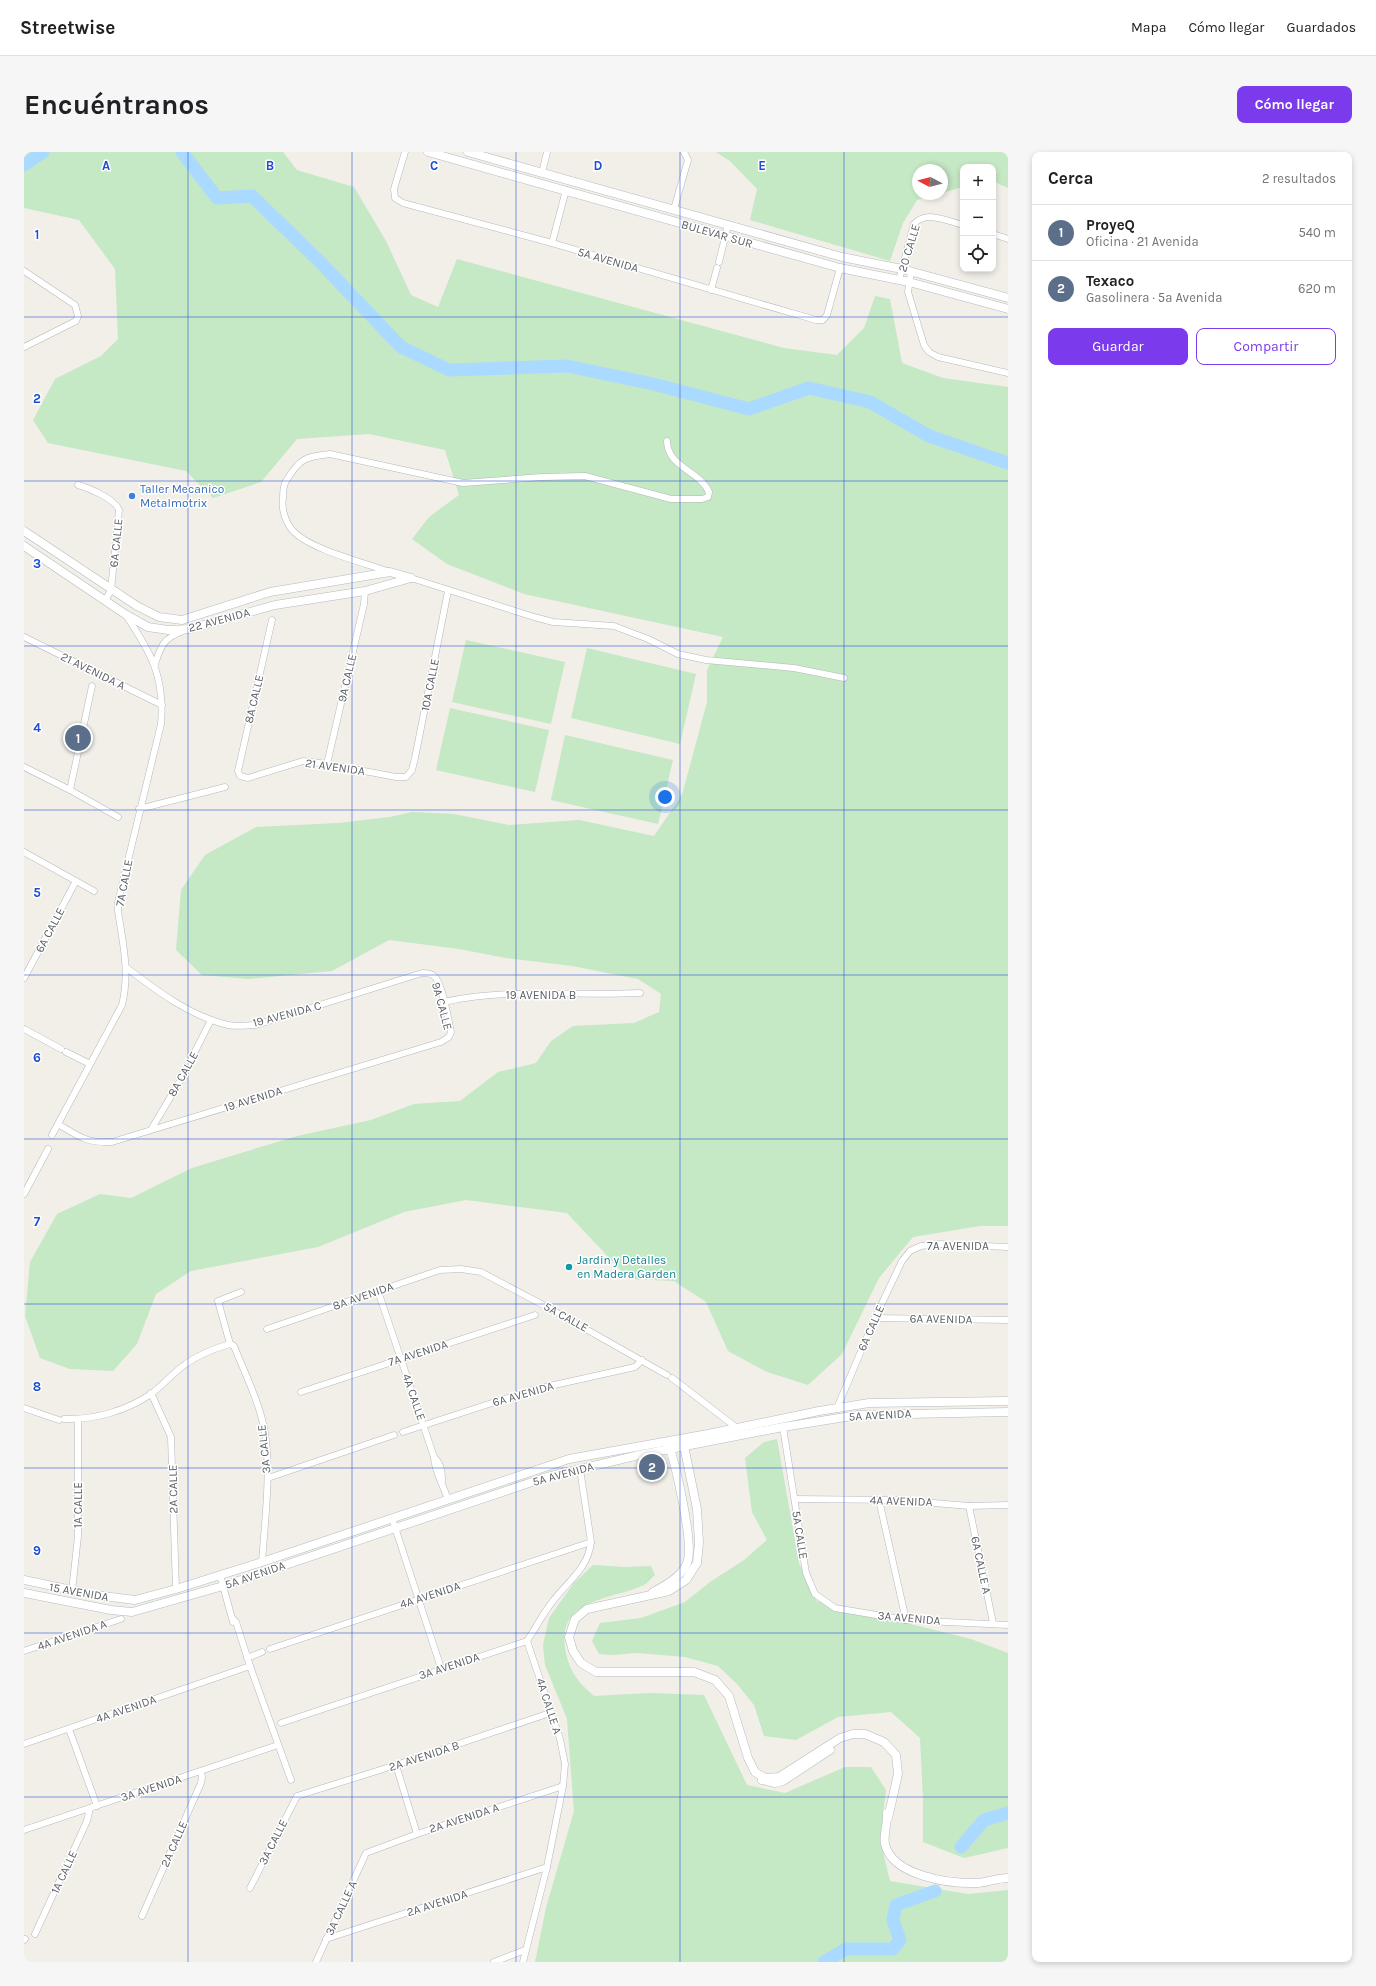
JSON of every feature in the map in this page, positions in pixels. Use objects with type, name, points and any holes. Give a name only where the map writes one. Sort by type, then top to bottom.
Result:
[{"type":"main road","name":"BULEVAR SUR","points":[[428,152],[840,268],[909,282],[1008,309]]},
{"type":"main road","name":"BULEVAR SUR","points":[[468,152],[842,257],[902,269],[1008,298]]},
{"type":"main road","name":"22 AVENIDA","points":[[24,531],[137,606],[159,617],[182,620],[270,592],[390,572]]},
{"type":"main road","name":"22 AVENIDA","points":[[24,546],[125,614],[148,627],[168,630],[189,629],[275,605],[365,591],[411,578]]},
{"type":"main road","points":[[390,572],[411,578]]},
{"type":"main road","points":[[270,592],[275,605]]},
{"type":"main road","name":"5A AVENIDA","points":[[684,1443],[737,1428],[836,1408],[876,1403],[1008,1401]]},
{"type":"main road","points":[[876,1403],[877,1414]]},
{"type":"main road","name":"5A AVENIDA","points":[[135,1600],[176,1590],[569,1459],[684,1443],[823,1420],[877,1414],[1008,1412]]},
{"type":"main road","points":[[684,1443],[697,1509],[697,1563],[686,1580],[669,1591],[586,1609],[575,1619],[569,1637],[573,1651],[581,1664],[596,1672],[694,1672],[715,1680],[729,1696],[748,1758],[755,1772],[765,1778],[779,1777],[840,1738],[853,1734],[865,1734],[884,1742],[896,1755],[898,1774],[888,1818],[885,1842],[890,1856],[917,1874],[952,1882],[979,1883],[1008,1878]]},
{"type":"main road","points":[[642,1598],[672,1582],[688,1562],[690,1542],[668,1445]]},
{"type":"main road","name":"5A AVENIDA","points":[[132,1612],[224,1586],[395,1527],[547,1477],[668,1445]]},
{"type":"main road","name":"15 AVENIDA","points":[[24,1580],[72,1591],[135,1600]]},
{"type":"main road","name":"15 AVENIDA","points":[[24,1593],[111,1610],[132,1612]]},
{"type":"street","name":"5A AVENIDA","points":[[405,152],[394,190],[395,198],[403,203],[552,243],[711,290],[823,320],[827,315],[840,268]]},
{"type":"street","points":[[542,173],[547,152]]},
{"type":"street","points":[[674,210],[688,160],[684,152]]},
{"type":"street","points":[[552,243],[566,190]]},
{"type":"street","name":"20 CALLE","points":[[900,280],[914,224],[920,217],[928,216],[960,224]]},
{"type":"street","points":[[711,290],[728,225]]},
{"type":"street","points":[[996,235],[1008,239]]},
{"type":"street","points":[[24,271],[75,305],[78,316],[76,321],[24,347]]},
{"type":"street","name":"20 CALLE","points":[[911,272],[908,292],[924,345],[929,352],[938,357],[1008,373]]},
{"type":"street","points":[[390,572],[331,551],[312,543],[294,532],[285,519],[282,502],[285,483],[296,466],[309,457],[330,454],[463,483],[542,477],[585,476],[671,499],[702,499],[708,497],[709,492],[705,484],[681,467],[669,450],[667,441]]},
{"type":"street","name":"6A CALLE","points":[[78,485],[88,487],[113,502],[119,510],[111,590],[105,601]]},
{"type":"street","points":[[411,578],[514,612],[547,620],[614,626],[641,636],[678,654],[706,660],[794,668],[844,678]]},
{"type":"street","name":"9A CALLE","points":[[327,764],[364,604],[365,591]]},
{"type":"street","name":"10A CALLE","points":[[406,777],[412,770],[415,758],[448,591]]},
{"type":"street","name":"7A CALLE","points":[[52,1136],[122,1005],[127,987],[127,968],[118,912],[118,902],[139,809],[161,724],[162,705],[155,664],[143,640],[125,614]]},
{"type":"street","name":"8A CALLE","points":[[241,777],[238,771],[272,620]]},
{"type":"street","name":"7A CALLE","points":[[155,664],[161,646],[171,636],[189,629]]},
{"type":"street","name":"21 AVENIDA A","points":[[24,637],[162,705]]},
{"type":"street","points":[[70,790],[92,686]]},
{"type":"street","name":"21 AVENIDA","points":[[241,777],[248,778],[303,761],[396,777],[406,777]]},
{"type":"street","points":[[24,767],[70,790],[118,818]]},
{"type":"street","points":[[139,809],[225,787]]},
{"type":"street","points":[[24,852],[94,891]]},
{"type":"street","name":"6A CALLE","points":[[24,978],[76,881]]},
{"type":"street","name":"19 AVENIDA C","points":[[127,968],[169,1000],[212,1020],[230,1025],[256,1025],[422,973],[433,975]]},
{"type":"street","name":"9A CALLE","points":[[433,975],[439,985],[444,1002],[451,1032],[449,1038]]},
{"type":"street","name":"19 AVENIDA B","points":[[444,1002],[485,995],[597,995],[640,993]]},
{"type":"street","name":"8A CALLE","points":[[152,1128],[180,1081],[212,1020]]},
{"type":"street","points":[[24,1029],[90,1064]]},
{"type":"street","name":"19 AVENIDA","points":[[58,1124],[83,1139],[95,1143],[112,1142],[152,1128],[425,1047],[449,1038]]},
{"type":"street","points":[[24,1194],[48,1149]]},
{"type":"street","name":"7A AVENIDA","points":[[910,1252],[921,1246],[937,1244],[1008,1246]]},
{"type":"street","name":"6A CALLE","points":[[836,1408],[875,1318],[902,1261],[910,1252]]},
{"type":"street","name":"8A AVENIDA","points":[[267,1329],[440,1270],[461,1269]]},
{"type":"street","name":"5A CALLE","points":[[461,1269],[481,1272],[670,1376],[737,1428]]},
{"type":"street","name":"4A CALLE","points":[[378,1291],[434,1457],[439,1462],[442,1471],[442,1481],[448,1500]]},
{"type":"street","name":"3A CALLE","points":[[241,1292],[218,1301],[230,1344],[234,1346],[258,1406],[265,1433],[268,1478],[262,1562]]},
{"type":"street","name":"7A AVENIDA","points":[[301,1392],[400,1358],[535,1315]]},
{"type":"street","name":"6A AVENIDA","points":[[875,1318],[1008,1320]]},
{"type":"street","points":[[24,1408],[62,1419],[78,1419],[124,1409],[151,1394],[183,1366],[199,1356],[230,1344]]},
{"type":"street","name":"6A AVENIDA","points":[[403,1432],[532,1390],[635,1367],[642,1360]]},
{"type":"street","name":"2A CALLE","points":[[151,1394],[171,1438],[176,1590]]},
{"type":"street","name":"1A CALLE","points":[[72,1591],[78,1536],[78,1419]]},
{"type":"street","name":"5A CALLE","points":[[783,1427],[806,1573],[815,1594]]},
{"type":"street","points":[[268,1478],[394,1435]]},
{"type":"street","points":[[527,1641],[552,1602],[582,1570],[590,1552],[591,1542],[580,1469]]},
{"type":"street","name":"4A AVENIDA","points":[[795,1499],[906,1500],[968,1506],[1008,1505]]},
{"type":"street","points":[[878,1500],[906,1620]]},
{"type":"street","name":"6A CALLE A","points":[[968,1506],[993,1623]]},
{"type":"street","points":[[392,1518],[441,1668]]},
{"type":"street","name":"4A AVENIDA","points":[[270,1649],[591,1542]]},
{"type":"street","points":[[220,1575],[235,1630],[240,1637],[290,1780]]},
{"type":"street","name":"3A AVENIDA","points":[[815,1594],[835,1608],[906,1620],[993,1623],[1008,1625]]},
{"type":"street","name":"4A AVENIDA A","points":[[24,1651],[121,1619]]},
{"type":"street","name":"3A AVENIDA","points":[[281,1722],[441,1668],[527,1641]]},
{"type":"street","name":"4A CALLE A","points":[[523,1962],[548,1867],[563,1786],[565,1764],[560,1739],[550,1714],[531,1648],[527,1641]]},
{"type":"street","points":[[247,1658],[262,1652]]},
{"type":"street","name":"4A AVENIDA","points":[[24,1744],[250,1666]]},
{"type":"street","name":"2A AVENIDA B","points":[[297,1796],[550,1714]]},
{"type":"street","points":[[69,1729],[96,1806]]},
{"type":"street","name":"3A AVENIDA","points":[[24,1830],[278,1745]]},
{"type":"street","points":[[396,1765],[417,1834]]},
{"type":"street","name":"2A CALLE","points":[[142,1916],[201,1783],[201,1772]]},
{"type":"street","name":"2A AVENIDA A","points":[[366,1853],[417,1834],[563,1786]]},
{"type":"street","name":"3A CALLE","points":[[250,1888],[297,1796]]},
{"type":"street","name":"1A CALLE","points":[[35,1934],[87,1821],[90,1808]]},
{"type":"street","name":"3A CALLE A","points":[[316,1962],[366,1853]]},
{"type":"street","name":"2A AVENIDA","points":[[326,1939],[548,1867]]},
{"type":"street","points":[[494,1962],[526,1950]]},
{"type":"green space","points":[[24,152],[283,152],[297,170],[354,187],[386,241],[411,295],[438,307],[457,259],[784,348],[837,355],[864,328],[875,296],[890,299],[902,363],[943,378],[1008,387],[1008,1226],[980,1226],[913,1237],[879,1278],[842,1354],[808,1385],[767,1372],[728,1351],[706,1302],[674,1281],[629,1279],[567,1213],[466,1200],[404,1212],[318,1247],[191,1271],[156,1294],[137,1344],[113,1371],[70,1369],[40,1358],[25,1316],[30,1262],[57,1214],[100,1194],[131,1198],[192,1168],[297,1136],[371,1120],[414,1104],[460,1101],[498,1072],[536,1063],[551,1041],[573,1026],[634,1023],[659,1012],[661,994],[638,979],[572,966],[506,958],[459,949],[389,940],[332,971],[248,979],[202,975],[176,950],[181,890],[205,855],[256,827],[338,823],[390,817],[412,812],[454,814],[509,825],[579,820],[654,836],[682,795],[707,702],[707,670],[723,637],[524,594],[447,564],[412,539],[429,517],[459,495],[445,450],[369,434],[297,439],[261,482],[213,498],[186,471],[48,443],[33,420],[55,379],[101,356],[118,339],[115,269],[79,220],[24,208]]},
{"type":"green space","points":[[716,152],[1008,152],[1008,188],[996,183],[996,164],[960,164],[960,188],[948,191],[948,164],[912,164],[912,200],[917,200],[903,223],[890,261],[750,220],[757,189],[730,161]]},
{"type":"green space","points":[[466,640],[565,662],[551,724],[452,702]]},
{"type":"green space","points":[[587,648],[696,674],[680,744],[571,718]]},
{"type":"green space","points":[[450,708],[549,730],[535,792],[436,770]]},
{"type":"green space","points":[[565,735],[673,760],[658,824],[551,800]]},
{"type":"green space","points":[[777,1439],[799,1563],[817,1601],[971,1639],[1008,1653],[1008,1848],[964,1858],[923,1842],[923,1799],[920,1738],[891,1712],[838,1717],[796,1740],[764,1736],[754,1705],[737,1684],[718,1666],[685,1657],[637,1653],[612,1655],[599,1654],[592,1641],[600,1623],[641,1618],[685,1602],[710,1582],[744,1560],[767,1540],[752,1512],[745,1458],[764,1442]]},
{"type":"green space","points":[[593,1565],[625,1567],[651,1566],[655,1575],[644,1585],[590,1603],[578,1610],[570,1619],[565,1632],[565,1648],[567,1656],[571,1669],[588,1691],[594,1696],[650,1693],[704,1695],[747,1785],[785,1793],[845,1767],[871,1767],[886,1790],[880,1840],[890,1881],[968,1894],[1008,1890],[1008,1962],[535,1962],[546,1908],[574,1811],[567,1719],[545,1665],[543,1645],[549,1618],[574,1583]]},
{"type":"waterway","points":[[24,165],[43,152]]},
{"type":"waterway","points":[[182,152],[217,198],[252,196],[321,263],[401,347],[449,370],[567,366],[653,384],[749,409],[809,388],[870,402],[929,436],[1008,463]]},
{"type":"waterway","points":[[961,1847],[984,1820],[1008,1813]]},
{"type":"waterway","points":[[824,1962],[846,1949],[893,1949],[900,1940],[893,1920],[896,1905],[935,1891]]},
{"type":"place","name":"Taller Mecanico Metalmotrix","points":[[132,496]]},
{"type":"place","name":"ProyeQ","points":[[78,738]]},
{"type":"place","name":"Jardin y Detalles en Madera Garden","points":[[569,1267]]},
{"type":"place","name":"Texaco","points":[[652,1467]]}]
